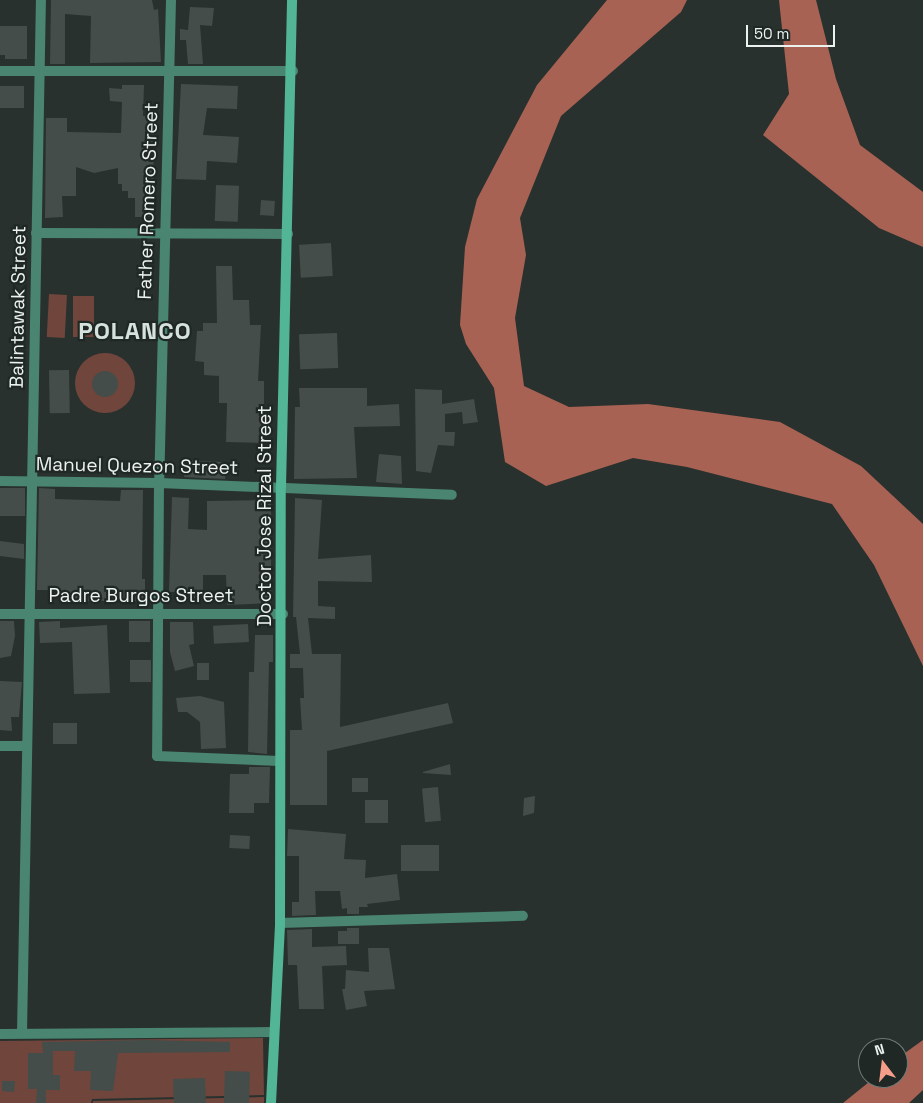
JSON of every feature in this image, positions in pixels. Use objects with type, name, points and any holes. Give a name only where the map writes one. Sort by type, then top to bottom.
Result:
[{"type":"main road","name":"Doctor Jose Rizal Street","points":[[272,1103],[273,1032],[280,923],[281,487],[293,71],[292,0]]},
{"type":"street","name":"Balintawak Street","points":[[22,1034],[28,614],[33,482],[36,233],[42,70],[41,0]]},
{"type":"street","name":"Father Romero Street","points":[[171,0],[159,483],[157,756],[280,761]]},
{"type":"street","points":[[0,71],[293,71]]},
{"type":"street","points":[[36,233],[288,234]]},
{"type":"street","name":"Manuel Quezon Street","points":[[0,481],[159,483],[452,495]]},
{"type":"street","name":"Padre Burgos Street","points":[[0,614],[282,614]]},
{"type":"street","points":[[0,746],[26,746]]},
{"type":"street","points":[[280,923],[523,916]]},
{"type":"street","points":[[0,1034],[273,1032]]},
{"type":"shaded area","points":[[607,0],[687,0],[681,12],[561,116],[520,218],[526,255],[515,318],[524,386],[569,407],[648,404],[780,422],[861,466],[923,524],[923,666],[874,565],[832,504],[687,467],[633,458],[546,486],[505,462],[494,388],[466,344],[460,325],[465,247],[477,199],[537,85]]},
{"type":"shaded area","points":[[779,0],[816,0],[836,79],[860,145],[923,192],[923,247],[879,228],[763,135],[789,94]]},
{"type":"shaded area","points":[[49,294],[67,295],[65,338],[47,337]]},
{"type":"shaded area","points":[[73,296],[94,296],[94,337],[73,337]]},
{"type":"shaded area","points":[[99,353],[111,353],[127,361],[133,371],[135,383],[133,395],[127,405],[111,413],[99,413],[83,405],[75,389],[75,377],[83,361]]},
{"type":"shaded area","points":[[263,1038],[264,1095],[92,1099],[91,1103],[0,1103],[0,1041]]},
{"type":"shaded area","points":[[923,1040],[923,1090],[909,1103],[843,1103],[862,1088],[908,1088],[908,1051]]},
{"type":"shaded area","points":[[264,1097],[264,1103],[93,1103],[93,1101]]},
{"type":"building","points":[[51,0],[152,0],[154,10],[158,9],[161,62],[90,63],[91,16],[65,14],[65,64],[50,64]]},
{"type":"building","points":[[190,7],[214,8],[212,26],[200,25],[203,64],[188,64],[186,40],[180,40],[180,29],[188,30]]},
{"type":"building","points":[[0,26],[27,26],[27,59],[5,59],[5,55],[0,55]]},
{"type":"building","points":[[181,84],[238,86],[237,109],[207,108],[203,135],[239,137],[237,163],[207,161],[206,180],[176,179]]},
{"type":"building","points":[[122,85],[144,85],[143,116],[154,117],[153,217],[135,217],[135,198],[128,198],[128,191],[122,191],[122,184],[118,184],[118,168],[94,173],[76,167],[76,196],[62,196],[63,217],[45,218],[46,118],[67,118],[67,132],[121,133],[122,102],[110,101],[109,88],[122,89]]},
{"type":"building","points":[[0,86],[24,86],[24,108],[0,108]]},
{"type":"building","points":[[216,185],[239,186],[238,222],[215,221]]},
{"type":"building","points":[[261,200],[275,201],[274,216],[260,215]]},
{"type":"building","points":[[331,243],[333,276],[301,278],[299,245]]},
{"type":"building","points":[[216,266],[232,266],[233,300],[249,300],[250,325],[261,325],[258,381],[264,381],[264,443],[226,442],[227,403],[219,403],[219,376],[204,375],[204,362],[195,361],[197,331],[203,331],[203,323],[217,323]]},
{"type":"building","points":[[337,333],[338,368],[300,369],[299,334]]},
{"type":"building","points":[[49,370],[69,370],[70,413],[50,413]]},
{"type":"building","points":[[105,371],[114,375],[118,384],[114,393],[105,397],[96,393],[92,384],[96,375]]},
{"type":"building","points":[[299,388],[367,388],[367,406],[399,404],[400,426],[354,427],[357,478],[294,479],[295,407],[300,407]]},
{"type":"building","points":[[415,389],[442,390],[442,404],[474,399],[478,422],[463,424],[462,412],[445,414],[445,432],[455,432],[454,446],[438,445],[431,473],[416,471]]},
{"type":"building","points":[[379,454],[401,456],[402,484],[376,482]]},
{"type":"building","points":[[185,460],[226,462],[225,479],[184,477]]},
{"type":"building","points":[[0,488],[25,488],[25,516],[0,516]]},
{"type":"building","points":[[39,488],[55,489],[55,499],[120,501],[121,490],[143,490],[142,579],[145,579],[145,601],[74,601],[58,598],[58,590],[37,590]]},
{"type":"building","points":[[172,497],[189,498],[188,529],[207,530],[207,501],[271,500],[271,603],[227,605],[226,575],[203,575],[203,592],[197,592],[195,598],[177,597],[177,592],[169,592]]},
{"type":"building","points":[[295,498],[322,500],[318,559],[371,555],[372,582],[318,581],[318,606],[335,607],[335,619],[308,618],[312,654],[341,654],[340,727],[448,703],[453,723],[327,751],[327,805],[290,805],[290,730],[302,730],[300,698],[304,698],[303,668],[290,668],[290,654],[300,654],[296,617],[293,617]]},
{"type":"building","points":[[0,541],[24,544],[24,559],[0,556]]},
{"type":"building","points":[[0,621],[14,621],[15,636],[11,656],[0,658]]},
{"type":"building","points":[[60,621],[60,628],[107,625],[110,693],[74,694],[72,642],[40,643],[39,622]]},
{"type":"building","points":[[129,621],[150,621],[150,642],[129,642]]},
{"type":"building","points":[[170,622],[193,622],[194,644],[189,645],[194,666],[175,671],[170,652]]},
{"type":"building","points":[[248,624],[249,642],[214,644],[213,626]]},
{"type":"building","points":[[255,635],[273,635],[273,662],[269,662],[267,754],[248,752],[249,672],[254,672]]},
{"type":"building","points":[[130,660],[151,660],[151,682],[130,682]]},
{"type":"building","points":[[197,663],[209,663],[209,680],[197,680]]},
{"type":"building","points":[[0,681],[22,682],[19,717],[11,717],[12,731],[0,730]]},
{"type":"building","points":[[200,696],[224,702],[226,748],[201,749],[200,722],[187,712],[178,712],[176,698]]},
{"type":"building","points":[[53,723],[77,723],[77,744],[53,744]]},
{"type":"building","points":[[450,764],[451,775],[423,773],[423,772]]},
{"type":"building","points":[[249,767],[270,767],[269,803],[254,803],[254,813],[229,813],[230,774],[249,774]]},
{"type":"building","points":[[352,778],[368,778],[368,792],[352,792]]},
{"type":"building","points":[[438,787],[441,821],[425,822],[422,788]]},
{"type":"building","points":[[535,796],[534,813],[523,816],[524,798]]},
{"type":"building","points":[[365,800],[388,800],[388,823],[365,823]]},
{"type":"building","points":[[288,829],[346,834],[344,859],[366,860],[365,878],[397,874],[400,900],[367,904],[368,907],[359,907],[359,914],[347,914],[347,908],[342,909],[340,891],[315,891],[316,915],[292,916],[292,902],[299,902],[299,856],[287,856]]},
{"type":"building","points":[[230,835],[250,836],[249,849],[229,848]]},
{"type":"building","points":[[401,845],[439,845],[439,871],[401,871]]},
{"type":"building","points":[[347,928],[359,928],[359,944],[338,944],[338,931],[347,931]]},
{"type":"building","points":[[312,929],[312,947],[346,946],[347,965],[322,966],[324,1009],[299,1009],[297,965],[288,965],[287,930]]},
{"type":"building","points":[[368,948],[389,948],[395,989],[364,991],[367,1006],[346,1010],[342,989],[345,989],[346,970],[369,972]]},
{"type":"building","points":[[146,1040],[230,1042],[230,1052],[118,1053],[113,1091],[90,1090],[91,1071],[74,1071],[75,1051],[53,1051],[53,1075],[60,1075],[60,1090],[46,1090],[46,1103],[36,1103],[37,1089],[28,1089],[28,1053],[43,1053],[42,1042]]},
{"type":"building","points":[[225,1071],[250,1072],[249,1103],[224,1103]]},
{"type":"building","points":[[205,1078],[206,1103],[174,1103],[173,1079]]},
{"type":"building","points":[[2,1081],[15,1081],[14,1092],[2,1091]]},
{"type":"district","name":"POLANCO","points":[[135,331]]}]
